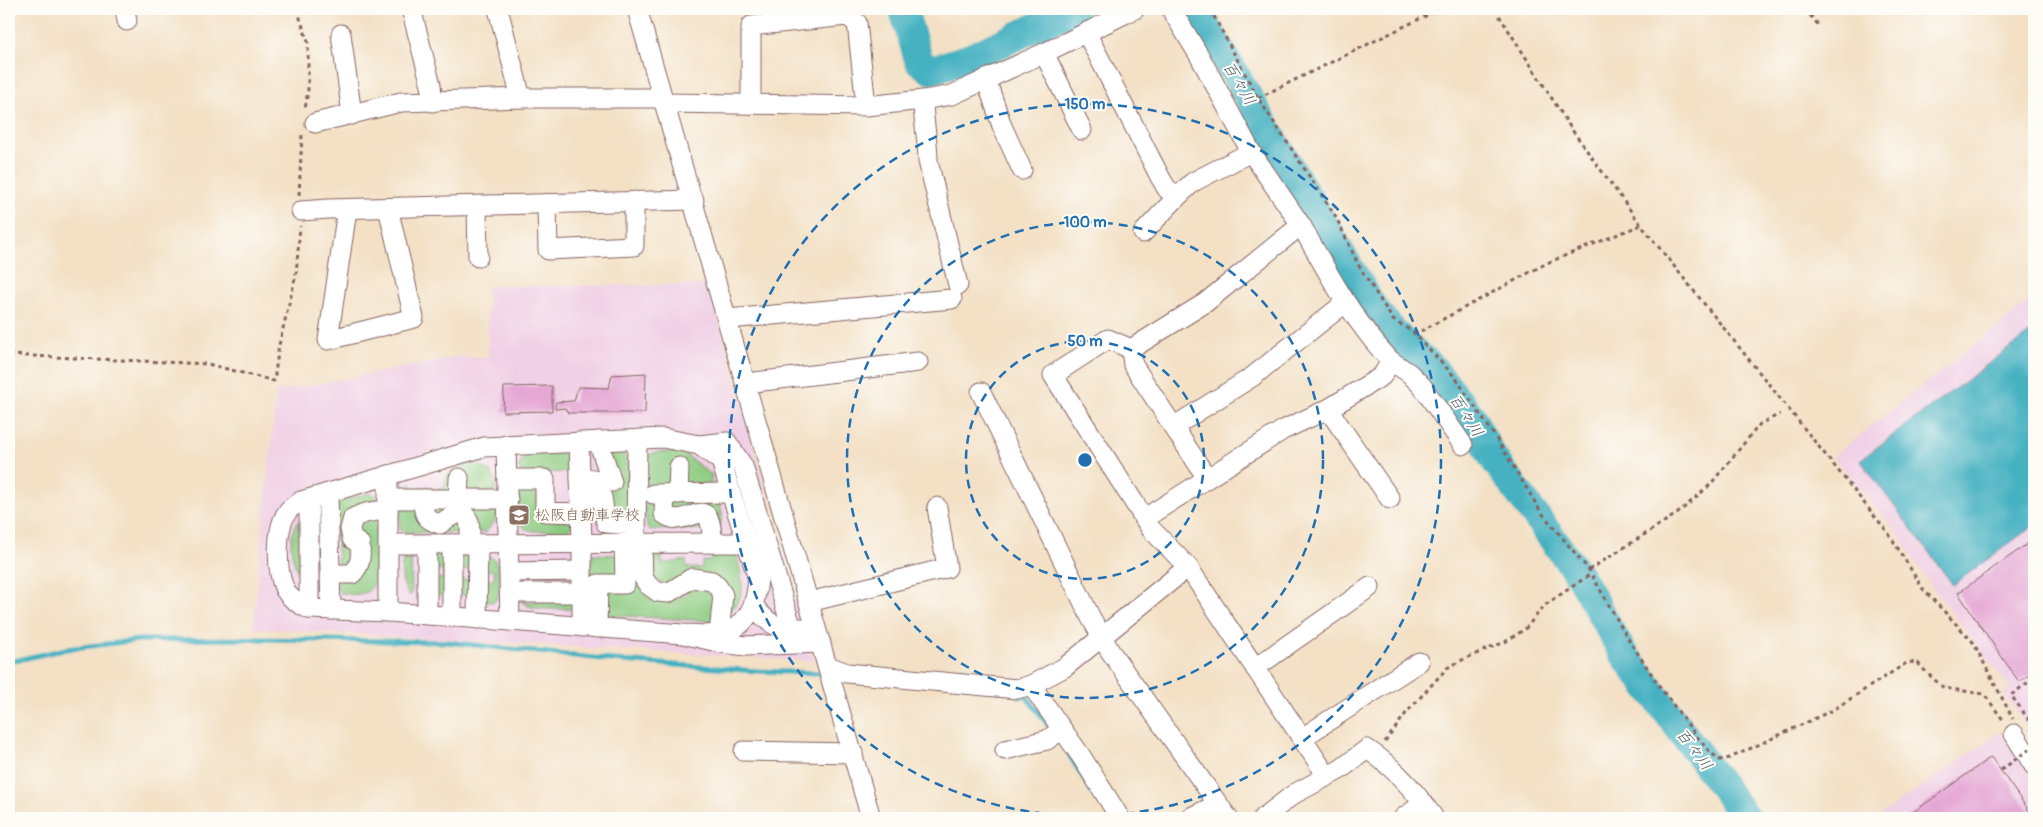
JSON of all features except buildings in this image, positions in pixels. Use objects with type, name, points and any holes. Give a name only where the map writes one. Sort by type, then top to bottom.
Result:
[{"type":"street","points":[[411,9],[431,86],[433,102]]},
{"type":"street","points":[[498,9],[521,98]]},
{"type":"street","points":[[637,9],[746,383],[743,403],[809,602],[871,818]]},
{"type":"street","points":[[307,124],[401,102],[521,98],[866,106],[923,100],[952,95],[1135,9]]},
{"type":"street","points":[[1171,9],[1200,57],[1251,152],[1301,225],[1345,303],[1371,340],[1392,361],[1410,373],[1422,386],[1463,446]]},
{"type":"street","points":[[751,104],[751,26],[847,16],[857,23],[866,106]]},
{"type":"street","points":[[1086,32],[1160,177],[1167,189],[1177,197]]},
{"type":"street","points":[[341,34],[352,115]]},
{"type":"street","points":[[1044,53],[1082,130]]},
{"type":"street","points":[[986,79],[1002,126],[1022,170]]},
{"type":"street","points":[[728,319],[955,292],[928,161],[928,142],[923,118],[923,100]]},
{"type":"street","points":[[1143,233],[1193,182],[1251,152]]},
{"type":"street","points":[[301,211],[694,200]]},
{"type":"street","points":[[547,204],[548,250],[634,246],[634,201]]},
{"type":"street","points":[[477,206],[478,258]]},
{"type":"street","points":[[347,210],[328,340],[414,318],[388,208]]},
{"type":"street","points":[[1131,349],[1205,303],[1301,225]]},
{"type":"street","points":[[1173,427],[1252,377],[1345,303]]},
{"type":"street","points":[[1131,349],[1108,339],[1053,375],[1151,529],[1188,567],[1327,776]]},
{"type":"street","points":[[1131,349],[1133,365],[1207,478]]},
{"type":"street","points":[[1145,518],[1283,430],[1328,409],[1382,376],[1392,361]]},
{"type":"street","points":[[746,383],[918,362]]},
{"type":"street","points":[[981,392],[1102,637],[1223,811],[1189,818]]},
{"type":"street","points":[[1328,409],[1390,499]]},
{"type":"street","points":[[792,629],[742,466],[727,442],[699,445],[663,438],[484,446],[300,501],[289,510],[282,523],[279,536],[280,576],[286,591],[298,604],[309,609],[388,612],[683,634],[721,639],[746,646],[819,635]]},
{"type":"street","points":[[590,627],[598,584],[624,584],[634,539],[638,440]]},
{"type":"street","points":[[580,477],[612,482],[598,441]]},
{"type":"street","points":[[579,442],[582,593],[590,627]]},
{"type":"street","points":[[506,445],[510,544],[510,621]]},
{"type":"street","points":[[699,445],[721,461],[758,579],[754,606],[749,616],[721,639]]},
{"type":"street","points":[[679,467],[672,494],[664,514],[670,519],[679,520],[699,512],[704,513],[710,518],[712,525],[712,543]]},
{"type":"street","points":[[388,476],[388,612]]},
{"type":"street","points":[[458,499],[459,478]]},
{"type":"street","points":[[507,478],[545,478],[545,512],[581,505],[602,497],[606,523],[634,539],[643,577],[648,585],[658,592],[668,593],[692,578],[712,581],[718,587],[723,595],[721,639]]},
{"type":"street","points":[[637,495],[731,492]]},
{"type":"street","points":[[328,493],[331,610]]},
{"type":"street","points":[[309,499],[309,609]]},
{"type":"street","points":[[330,574],[352,574],[359,567],[361,556],[360,544],[352,539],[350,529],[353,518],[363,513],[388,505],[423,499],[508,499]]},
{"type":"street","points":[[423,499],[423,512],[427,518],[434,522],[440,524],[451,514],[458,513],[466,516],[470,523],[452,617]]},
{"type":"street","points":[[809,602],[947,568],[937,507]]},
{"type":"street","points":[[389,544],[582,543],[634,539],[747,543]]},
{"type":"street","points":[[427,544],[459,576],[477,619]]},
{"type":"street","points":[[427,615],[459,576],[466,544]]},
{"type":"street","points":[[828,666],[848,673],[1017,689],[1031,685],[1065,668],[1188,567]]},
{"type":"street","points":[[510,572],[582,571]]},
{"type":"street","points":[[1255,668],[1370,587]]},
{"type":"street","points":[[510,593],[582,593]]},
{"type":"street","points":[[754,606],[766,621],[787,630],[792,629],[819,635]]},
{"type":"street","points":[[1302,738],[1419,662]]},
{"type":"street","points":[[1031,685],[1056,734],[1082,756],[1120,818]]},
{"type":"street","points":[[1005,750],[1056,734]]},
{"type":"street","points":[[2014,734],[2034,766]]},
{"type":"street","points":[[1263,818],[1294,794],[1342,769],[1367,749],[1408,784],[1429,811],[1404,818]]},
{"type":"street","points":[[744,751],[853,753]]},
{"type":"path","points":[[9,355],[208,364],[274,381],[279,345],[296,275],[301,211],[299,195],[307,124],[308,42],[297,9]]},
{"type":"path","points":[[1210,9],[1258,98],[1336,217],[1359,266],[1393,320],[1413,332],[1455,377],[1496,438],[1541,512],[1590,573],[1627,637],[1660,687],[1710,752],[1720,760],[1730,758],[1833,710],[1908,662],[1918,663],[1944,688],[1984,694],[2014,734]]},
{"type":"path","points":[[1258,98],[1440,9]]},
{"type":"path","points":[[1495,9],[1572,130],[1641,225],[1889,534],[1923,589],[1973,642],[2013,720],[2014,734]]},
{"type":"path","points":[[1805,9],[1820,27]]},
{"type":"path","points":[[1413,332],[1423,330],[1547,263],[1641,225]]},
{"type":"path","points":[[1375,754],[1407,712],[1446,668],[1505,642],[1525,629],[1545,605],[1678,513],[1709,486],[1760,424],[1780,414]]},
{"type":"path","points":[[2034,678],[2011,695],[2034,727]]},
{"type":"path","points":[[2001,770],[2034,746]]},
{"type":"shaded area","name":"松阪自動車学校","points":[[709,285],[814,661],[253,628],[276,392],[458,357],[488,358],[487,286]]},
{"type":"shaded area","points":[[2030,301],[2034,307],[2034,736],[2003,693],[2010,688],[1930,584],[1899,535],[1833,456]]},
{"type":"shaded area","points":[[2001,732],[2014,752],[2034,739],[2034,818],[1875,818]]},
{"type":"green space","points":[[621,452],[628,459],[630,515],[609,518],[585,483],[617,485],[608,454]]},
{"type":"green space","points":[[658,452],[682,452],[712,475],[710,486],[651,488],[646,486],[645,459],[651,454]]},
{"type":"green space","points":[[530,454],[563,454],[570,459],[570,472],[522,473],[518,467],[524,457]]},
{"type":"green space","points":[[471,464],[481,466],[490,472],[495,480],[495,491],[453,493],[400,491],[401,488],[412,484],[413,490],[429,486],[432,491],[444,486],[448,473]]},
{"type":"green space","points":[[536,483],[540,517],[574,522],[568,531],[532,531],[524,528],[518,520],[519,487]]},
{"type":"green space","points":[[368,493],[375,495],[377,501],[355,509],[353,548],[355,562],[338,570],[335,507],[340,502]]},
{"type":"green space","points":[[653,501],[659,506],[697,515],[705,529],[650,530],[647,527],[645,507],[649,502]]},
{"type":"green space","points":[[671,501],[719,502],[722,515],[718,528],[681,515],[669,506]]},
{"type":"green space","points":[[402,505],[415,505],[420,516],[462,520],[463,533],[404,532],[400,529],[400,509]]},
{"type":"green space","points":[[428,506],[495,506],[497,514],[495,521],[485,533],[475,529],[474,520],[436,519]]},
{"type":"green space","points":[[374,518],[377,527],[376,580],[370,589],[362,594],[341,593],[337,588],[338,581],[355,579],[359,520]]},
{"type":"green space","points":[[299,521],[299,575],[292,555],[291,540],[292,533]]},
{"type":"green space","points":[[717,552],[736,554],[742,578],[739,599],[728,612],[725,585],[673,585],[651,581],[647,556],[662,555],[662,564],[686,560],[687,568],[701,568],[703,561],[710,561]]},
{"type":"green space","points":[[433,554],[445,554],[446,596],[436,595],[435,578],[443,579],[443,570],[436,571]]},
{"type":"green space","points":[[459,554],[469,554],[471,595],[459,595],[459,579],[467,580],[469,569],[460,571]]},
{"type":"green space","points":[[592,554],[617,555],[621,580],[593,581],[594,613],[589,557]]},
{"type":"green space","points":[[411,555],[412,592],[410,596],[403,584],[402,568],[403,559]]},
{"type":"green space","points":[[487,555],[495,560],[500,580],[498,596],[492,602],[485,602],[483,580],[494,579],[494,571],[484,570]]},
{"type":"green space","points":[[630,555],[637,582],[676,598],[685,595],[690,588],[706,585],[715,597],[712,621],[606,615],[602,588],[630,588]]},
{"type":"green space","points":[[572,556],[575,564],[541,562],[540,567],[524,566],[524,561],[527,558]]},
{"type":"green space","points":[[575,600],[574,607],[570,609],[545,609],[532,607],[522,602]]},
{"type":"water","points":[[2032,331],[2034,334],[2034,525],[1953,585],[1860,460]]},
{"type":"waterway","name":"百々川","points":[[903,9],[919,61],[931,70],[972,57],[1075,9]]},
{"type":"waterway","name":"百々川","points":[[1196,9],[1376,312],[1402,341],[1432,367],[1471,416],[1493,458],[1579,575],[1623,653],[1746,818]]},
{"type":"waterway","points":[[9,662],[66,649],[139,640],[259,639],[447,642],[621,661],[757,671],[820,673]]},
{"type":"waterway","points":[[1019,696],[1026,696],[1049,726]]},
{"type":"waterway","points":[[1069,755],[1094,795]]},
{"type":"place","name":"松阪自動車学校","points":[[519,515]]}]
